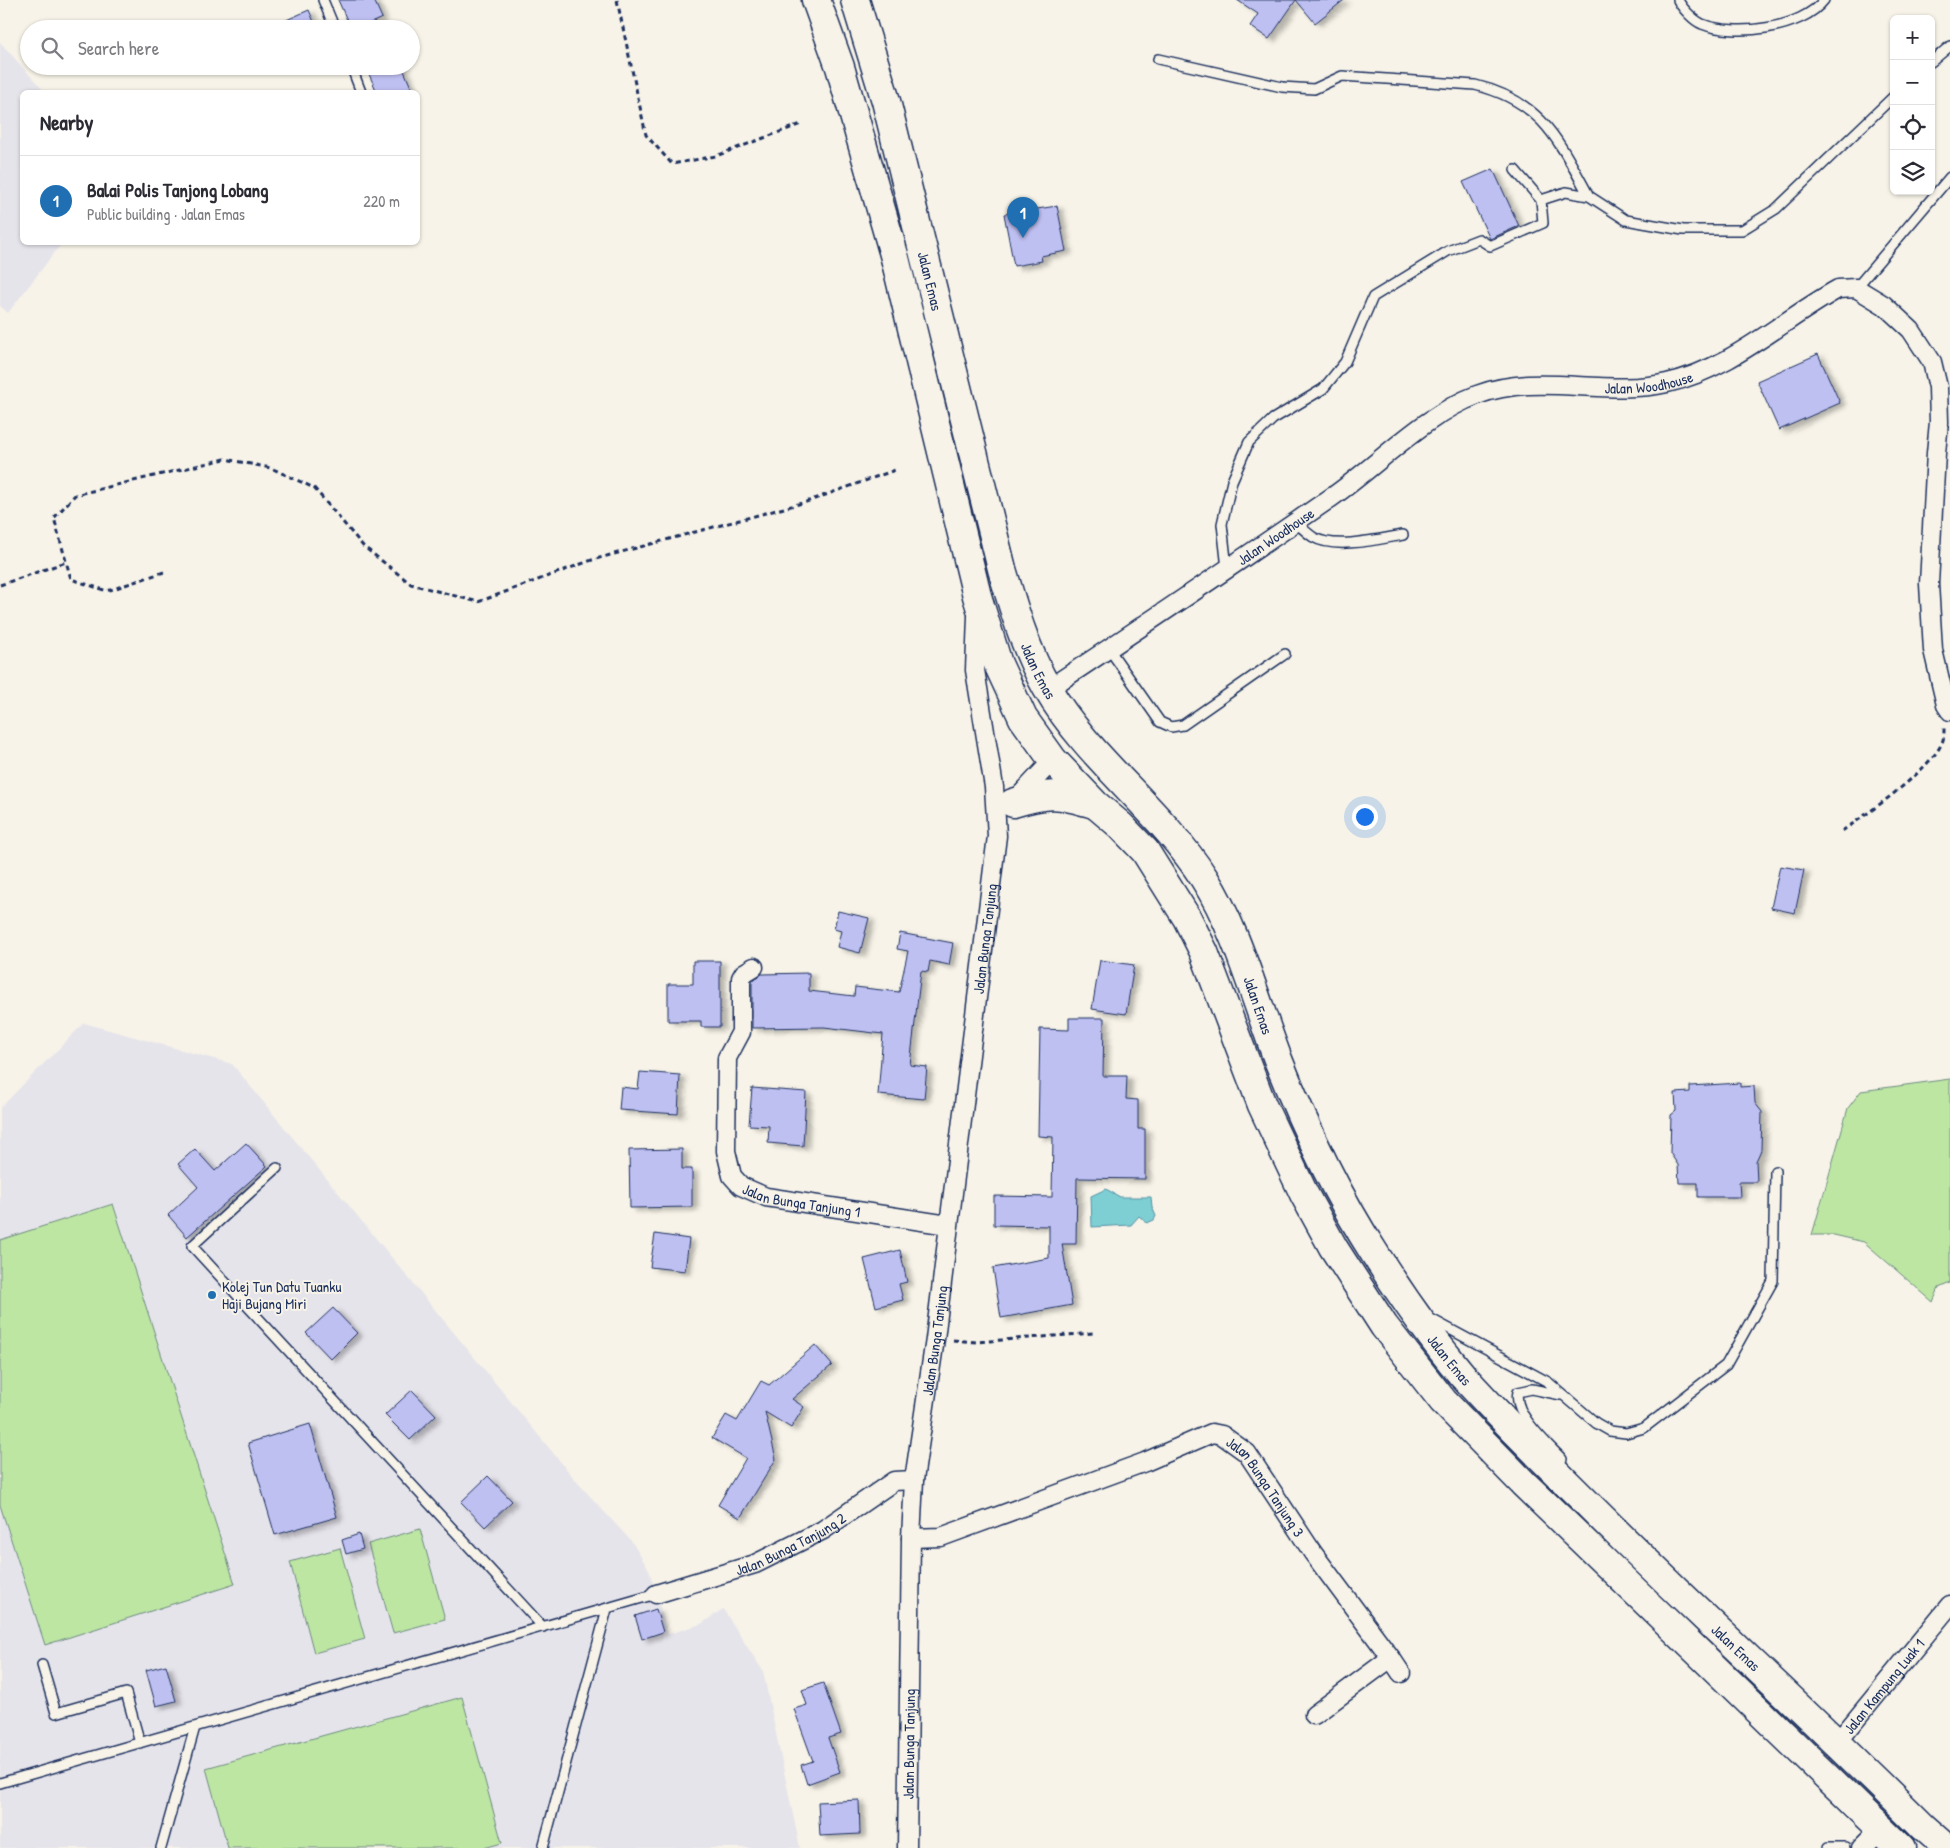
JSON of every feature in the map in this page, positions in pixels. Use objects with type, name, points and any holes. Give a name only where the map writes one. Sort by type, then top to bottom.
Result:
[{"type":"main road","name":"Jalan Emas","points":[[816,0],[840,67],[895,258],[977,596],[998,664],[1023,718],[1053,760],[1095,804],[1121,826],[1145,851],[1187,918],[1204,952],[1262,1104],[1304,1194],[1333,1247],[1384,1326],[1444,1401],[1523,1483],[1902,1848]]},
{"type":"main road","name":"Jalan Emas","points":[[855,0],[865,27],[886,101],[1002,569],[1022,635],[1048,689],[1084,738],[1159,820],[1204,879],[1222,913],[1250,980],[1280,1064],[1321,1159],[1370,1247],[1410,1305],[1462,1374],[1523,1439],[1647,1562],[1836,1744],[1923,1827],[1948,1848]]},
{"type":"main road","points":[[865,27],[873,0]]},
{"type":"main road","points":[[1048,689],[1063,730],[1061,750],[1053,760]]},
{"type":"main road","points":[[1013,803],[1058,793],[1095,804]]},
{"type":"street","points":[[1856,288],[1884,305],[1911,330],[1932,362],[1938,386],[1939,422],[1929,584],[1934,650],[1948,708]]},
{"type":"street","name":"Jalan Woodhouse","points":[[1048,689],[1334,496],[1450,408],[1476,395],[1509,385],[1639,387],[1667,383],[1695,374],[1727,360],[1838,289],[1856,288]]},
{"type":"street","points":[[977,596],[975,670],[994,787],[997,836]]},
{"type":"street","points":[[997,836],[1013,803],[1053,760]]},
{"type":"street","name":"Jalan Bunga Tanjung","points":[[907,1848],[911,1538],[914,1480],[935,1339],[997,836]]},
{"type":"street","name":"Jalan Bunga Tanjung 1","points":[[754,967],[744,973],[741,978],[741,1032],[727,1058],[726,1151],[732,1176],[741,1186],[766,1197],[948,1225]]},
{"type":"street","name":"Jalan Bunga Tanjung 3","points":[[911,1538],[941,1537],[1145,1462],[1212,1433],[1222,1435],[1247,1453],[1313,1553],[1401,1673]]},
{"type":"street","name":"Jalan Bunga Tanjung 2","points":[[656,1594],[762,1561],[824,1530],[894,1481],[914,1480]]},
{"type":"street","name":"Jalan Kampung Luak 1","points":[[1836,1744],[1950,1604]]},
{"type":"street","points":[[1314,1715],[1391,1658]]},
{"type":"street","points":[[1861,1848],[1880,1828]]},
{"type":"lane","points":[[323,0],[331,20]]},
{"type":"lane","points":[[1678,0],[1682,7],[1701,24],[1741,31],[1778,26],[1817,8],[1824,0]]},
{"type":"lane","points":[[1933,60],[1950,46]]},
{"type":"lane","points":[[1158,58],[1282,87],[1314,89],[1342,76],[1475,85],[1497,90],[1527,106],[1556,136],[1589,196]]},
{"type":"lane","points":[[354,75],[361,90]]},
{"type":"lane","points":[[1542,200],[1566,192],[1589,196],[1626,220],[1683,230],[1742,230],[1776,209],[1890,100]]},
{"type":"lane","points":[[1227,568],[1222,524],[1232,481],[1249,442],[1273,419],[1323,388],[1345,362],[1373,297],[1448,251],[1479,239],[1490,246],[1543,223],[1542,200],[1516,170]]},
{"type":"lane","points":[[1856,288],[1950,177]]},
{"type":"lane","points":[[1295,522],[1314,538],[1327,543],[1358,542],[1404,535]]},
{"type":"lane","points":[[1109,649],[1160,722],[1171,728],[1182,725],[1285,654]]},
{"type":"lane","points":[[277,1168],[192,1246],[543,1627]]},
{"type":"lane","points":[[1410,1305],[1449,1330],[1548,1382],[1596,1423],[1610,1431],[1626,1433],[1644,1428],[1726,1365],[1773,1281],[1775,1171]]},
{"type":"lane","points":[[1564,1396],[1532,1389],[1518,1392],[1517,1397],[1519,1406],[1532,1428],[1570,1468]]},
{"type":"lane","points":[[1601,1503],[1647,1562]]},
{"type":"lane","points":[[0,1783],[656,1594]]},
{"type":"lane","points":[[544,1846],[607,1609]]},
{"type":"lane","points":[[42,1665],[56,1713],[126,1692],[140,1743]]},
{"type":"lane","points":[[161,1848],[195,1727]]},
{"type":"lane","points":[[1828,1848],[1845,1848]]},
{"type":"path","points":[[618,0],[646,135],[672,164],[716,156],[802,124]]},
{"type":"path","points":[[164,572],[107,591],[71,579],[54,518],[75,495],[225,459],[271,468],[314,488],[363,546],[411,584],[478,602],[592,560],[806,502],[898,469]]},
{"type":"path","points":[[0,585],[66,562]]},
{"type":"path","points":[[1842,831],[1869,813],[1926,765],[1943,741],[1948,708]]},
{"type":"path","points":[[935,1339],[976,1342],[1094,1332]]},
{"type":"shaded area","points":[[0,42],[20,64],[20,75],[30,75],[43,90],[20,90],[20,245],[60,245],[8,313],[0,306]]},
{"type":"shaded area","name":"Kolej Tun Datu Tuanku Haji Bujang Miri","points":[[84,1023],[232,1064],[578,1483],[632,1542],[649,1570],[668,1634],[701,1624],[723,1609],[763,1671],[800,1848],[0,1848],[0,1108]]},
{"type":"green space","points":[[1950,1079],[1950,1283],[1939,1288],[1933,1302],[1864,1242],[1834,1235],[1812,1235],[1848,1108],[1861,1091]]},
{"type":"green space","points":[[113,1204],[235,1584],[45,1645],[0,1505],[0,1240]]},
{"type":"green space","points":[[420,1529],[445,1619],[393,1633],[368,1544]]},
{"type":"green space","points":[[340,1548],[365,1639],[314,1653],[290,1562]]},
{"type":"green space","points":[[462,1697],[502,1843],[484,1848],[228,1848],[206,1768]]},
{"type":"water","points":[[1106,1189],[1120,1197],[1151,1197],[1152,1207],[1156,1216],[1154,1220],[1147,1223],[1139,1216],[1131,1225],[1092,1227],[1091,1196]]},
{"type":"building","points":[[338,0],[374,0],[382,18],[377,20],[347,20]]},
{"type":"building","points":[[1237,0],[1296,0],[1269,39],[1250,26],[1258,14]]},
{"type":"building","points":[[1296,0],[1344,0],[1315,23]]},
{"type":"building","points":[[309,10],[313,20],[286,20]]},
{"type":"building","points":[[369,75],[406,75],[412,90],[376,90]]},
{"type":"building","points":[[1493,169],[1519,226],[1490,239],[1463,182]]},
{"type":"building","points":[[1057,206],[1066,251],[1041,256],[1042,261],[1014,266],[1004,214]]},
{"type":"building","points":[[1818,354],[1840,403],[1779,430],[1757,381]]},
{"type":"building","points":[[1780,866],[1804,870],[1795,913],[1771,908]]},
{"type":"building","points":[[838,911],[869,918],[860,953],[837,947],[841,931],[834,929]]},
{"type":"building","points":[[900,933],[953,943],[949,965],[930,961],[928,972],[921,971],[910,1065],[927,1067],[924,1099],[878,1095],[883,1034],[824,1027],[752,1028],[752,981],[762,974],[809,973],[809,991],[854,996],[855,987],[899,992],[908,951],[897,949]]},
{"type":"building","points":[[1100,960],[1134,965],[1126,1014],[1092,1009]]},
{"type":"building","points":[[693,961],[720,961],[720,1027],[701,1027],[701,1021],[668,1021],[668,984],[693,984]]},
{"type":"building","points":[[1069,1018],[1104,1018],[1103,1076],[1127,1076],[1126,1099],[1138,1100],[1138,1129],[1145,1129],[1145,1179],[1077,1178],[1076,1244],[1062,1244],[1072,1305],[1001,1318],[993,1268],[1049,1258],[1049,1226],[994,1225],[994,1196],[1052,1197],[1053,1137],[1038,1136],[1040,1029],[1069,1030]]},
{"type":"building","points":[[640,1072],[680,1075],[678,1114],[619,1110],[621,1087],[638,1089]]},
{"type":"building","points":[[1740,1083],[1740,1087],[1754,1086],[1755,1103],[1762,1112],[1761,1150],[1756,1161],[1757,1182],[1739,1182],[1740,1197],[1698,1197],[1698,1183],[1679,1183],[1678,1165],[1670,1153],[1671,1115],[1676,1111],[1675,1093],[1690,1092],[1690,1086]]},
{"type":"building","points":[[752,1088],[806,1092],[803,1146],[768,1143],[769,1126],[749,1125]]},
{"type":"building","points":[[246,1143],[267,1166],[187,1237],[168,1215],[198,1187],[178,1164],[195,1149],[215,1171]]},
{"type":"building","points":[[682,1149],[682,1169],[692,1169],[692,1207],[630,1208],[629,1150]]},
{"type":"building","points":[[655,1234],[689,1239],[685,1271],[650,1267]]},
{"type":"building","points":[[900,1250],[907,1282],[899,1284],[903,1300],[876,1307],[864,1259]]},
{"type":"building","points":[[333,1308],[357,1333],[331,1359],[306,1333]]},
{"type":"building","points":[[815,1345],[832,1365],[792,1399],[804,1407],[791,1428],[765,1412],[776,1459],[740,1518],[718,1505],[746,1458],[712,1438],[726,1415],[737,1421],[761,1381],[769,1385]]},
{"type":"building","points":[[412,1390],[436,1415],[410,1440],[385,1415]]},
{"type":"building","points":[[310,1424],[337,1517],[275,1535],[248,1443]]},
{"type":"building","points":[[488,1476],[512,1501],[485,1527],[461,1502]]},
{"type":"building","points":[[359,1534],[363,1549],[346,1554],[342,1540]]},
{"type":"building","points":[[656,1609],[663,1632],[642,1639],[635,1616]]},
{"type":"building","points":[[166,1665],[176,1701],[156,1706],[146,1670]]},
{"type":"building","points":[[823,1683],[841,1734],[828,1738],[840,1772],[807,1784],[801,1765],[813,1761],[794,1709],[807,1705],[802,1690]]},
{"type":"building","points":[[859,1800],[860,1834],[820,1836],[818,1802]]},
{"type":"place","name":"Balai Polis Tanjong Lobang","points":[[1023,238]]},
{"type":"place","name":"Kolej Tun Datu Tuanku Haji Bujang Miri","points":[[212,1295]]}]
